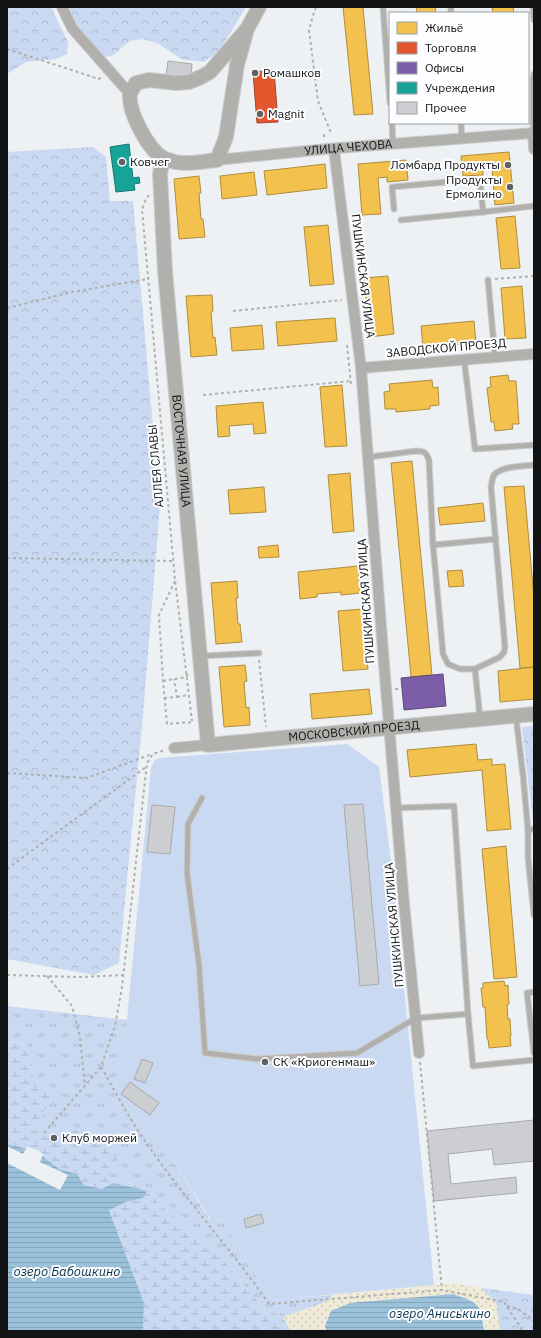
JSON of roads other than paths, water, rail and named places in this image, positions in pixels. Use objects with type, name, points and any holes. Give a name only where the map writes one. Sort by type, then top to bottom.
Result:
[{"type":"street","points":[[62,7],[72,28],[109,71],[133,88]]},
{"type":"street","points":[[133,88],[149,80],[176,84],[189,82],[210,72],[247,29],[259,7]]},
{"type":"street","points":[[217,160],[226,137],[237,65],[247,29]]},
{"type":"street","points":[[210,72],[224,77],[233,89]]},
{"type":"street","points":[[133,88],[131,106],[138,126],[152,147],[163,158]]},
{"type":"street","points":[[533,133],[534,149]]},
{"type":"street","name":"УЛИЦА ЧЕХОВА","points":[[163,158],[175,162],[188,163],[334,149],[533,133]]},
{"type":"street","name":"ПУШКИНСКАЯ УЛИЦА","points":[[334,149],[361,368],[389,727],[419,1053]]},
{"type":"street","name":"ВОСТОЧНАЯ УЛИЦА","points":[[163,158],[160,174],[165,271],[208,745]]},
{"type":"street","name":"ЗАВОДСКОЙ ПРОЕЗД","points":[[361,368],[534,354]]},
{"type":"street","name":"МОСКОВСКИЙ ПРОЕЗД","points":[[174,748],[534,714]]},
{"type":"lane","points":[[383,7],[389,88]]},
{"type":"lane","points":[[533,7],[534,20]]},
{"type":"lane","points":[[533,133],[530,110],[534,74]]},
{"type":"lane","points":[[392,124],[393,144]]},
{"type":"lane","points":[[461,124],[462,139]]},
{"type":"lane","points":[[394,209],[392,187],[480,179],[484,212]]},
{"type":"lane","points":[[401,220],[534,206]]},
{"type":"lane","points":[[488,280],[495,357]]},
{"type":"lane","points":[[464,359],[475,449],[534,445]]},
{"type":"lane","points":[[369,457],[416,451],[423,451],[427,454],[429,460],[432,545],[444,654],[448,664],[460,669],[475,669],[500,657],[504,652],[505,647],[491,487],[492,480],[495,474],[507,469],[534,465]]},
{"type":"lane","points":[[432,545],[496,539]]},
{"type":"lane","points":[[200,656],[259,653]]},
{"type":"lane","points":[[475,669],[480,719]]},
{"type":"lane","points":[[516,715],[528,830],[528,858],[534,915]]},
{"type":"lane","points":[[202,798],[188,824],[187,873],[199,964],[205,1053],[257,1059],[357,1053],[416,1018],[468,1014]]},
{"type":"lane","points":[[396,808],[454,806],[473,1066],[534,1060]]},
{"type":"lane","points":[[528,830],[534,829]]},
{"type":"lane","points":[[534,992],[527,993],[534,1053]]},
{"type":"water","name":"озеро Бабошкино","points":[[7,1144],[36,1151],[59,1169],[77,1174],[84,1185],[102,1189],[113,1183],[147,1191],[143,1198],[126,1202],[109,1210],[144,1303],[143,1331],[7,1331]]},
{"type":"water","name":"озеро Аниськино","points":[[453,1294],[474,1302],[477,1305],[480,1309],[484,1331],[326,1331],[325,1326],[331,1311],[350,1303]]},
{"type":"place","name":"Ромашков","points":[[255,73]]},
{"type":"place","name":"Magnit","points":[[260,114]]},
{"type":"place","name":"Ковчег","points":[[122,162]]},
{"type":"place","name":"Ломбард Продукты","points":[[508,165]]},
{"type":"place","name":"Продукты Ермолино","points":[[510,187]]},
{"type":"place","name":"СК «Криогенмаш»","points":[[265,1062]]},
{"type":"place","name":"Клуб моржей","points":[[54,1138]]}]
